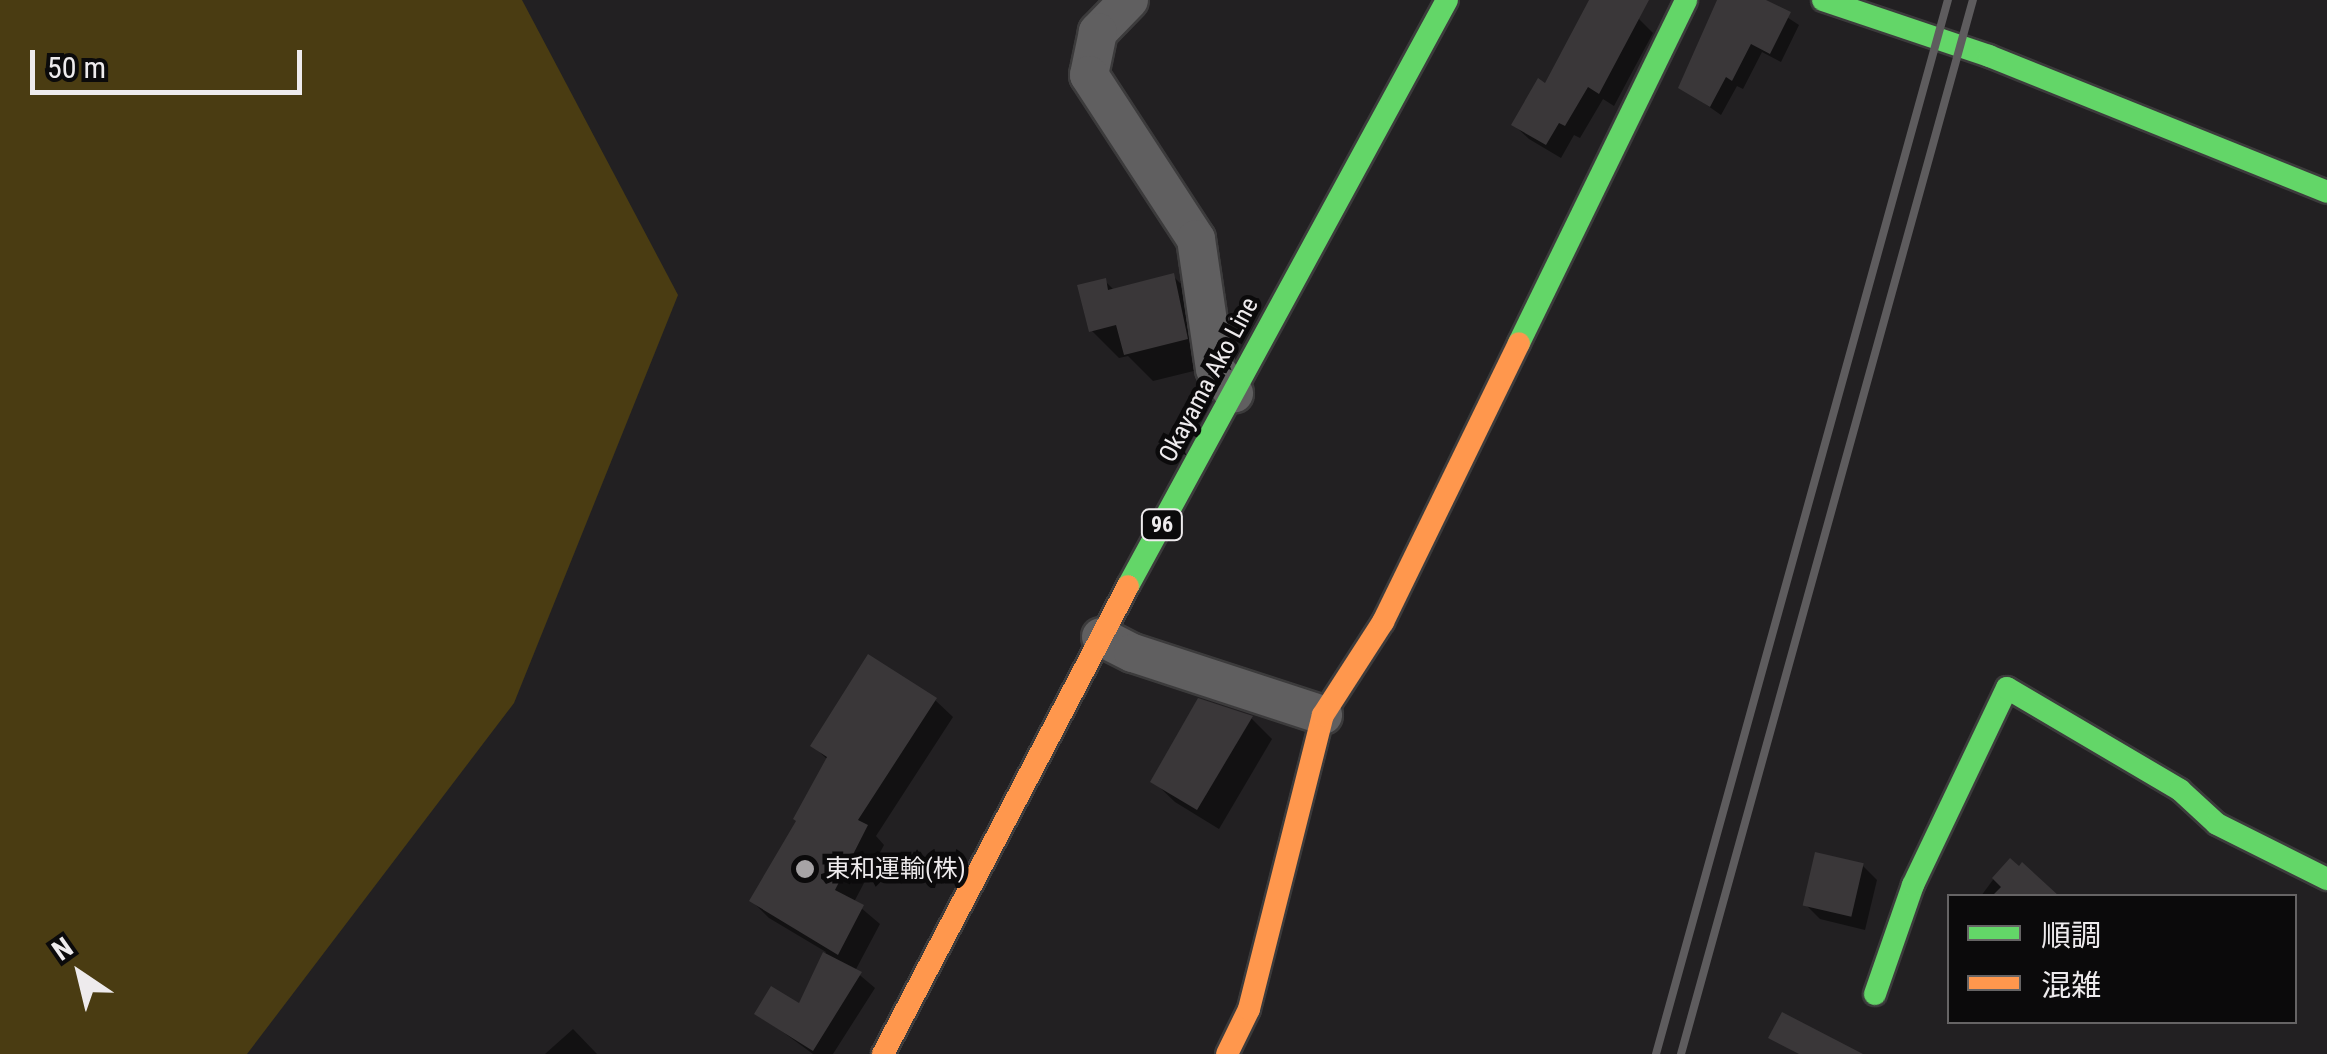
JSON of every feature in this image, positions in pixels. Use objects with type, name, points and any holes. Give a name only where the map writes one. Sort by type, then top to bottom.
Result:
[{"type":"street","points":[[1129,0],[1098,32],[1089,74],[1196,240],[1215,369],[1234,393]]},
{"type":"street","name":"Okayama Ako Line","points":[[883,1054],[1101,636],[1447,0]]},
{"type":"street","points":[[1227,1054],[1249,1009],[1323,715],[1383,622],[1686,0]]},
{"type":"street","points":[[1824,0],[1989,56],[2327,192]]},
{"type":"street","points":[[1101,636],[1133,653],[1323,715]]},
{"type":"street","points":[[1875,994],[1913,885],[2007,688],[2180,790],[2217,824],[2327,879]]},
{"type":"shaded area","points":[[0,0],[522,0],[678,295],[514,703],[247,1054],[0,1054]]},
{"type":"building","points":[[1589,0],[1649,0],[1599,94],[1588,87],[1565,126],[1559,123],[1546,145],[1511,125],[1538,78],[1545,83]]},
{"type":"building","points":[[1717,0],[1766,0],[1791,12],[1770,54],[1751,44],[1732,81],[1726,77],[1710,107],[1678,88]]},
{"type":"building","points":[[1174,273],[1188,339],[1124,355],[1116,325],[1089,332],[1077,285],[1106,278],[1108,290]]},
{"type":"building","points":[[868,654],[937,698],[858,820],[868,825],[835,890],[864,905],[838,955],[749,901],[796,821],[793,819],[827,757],[810,746]]},
{"type":"building","points":[[1198,698],[1253,716],[1197,810],[1150,782]]},
{"type":"building","points":[[1815,852],[1864,863],[1851,917],[1803,906]]},
{"type":"building","points":[[2010,858],[2019,866],[2022,862],[2057,894],[1994,894],[2001,887],[1992,878]]},
{"type":"building","points":[[823,952],[862,972],[813,1051],[754,1014],[771,986],[799,1003]]},
{"type":"building","points":[[1782,1012],[1863,1054],[1799,1054],[1768,1038]]},
{"type":"railway","points":[[1656,1054],[1948,0]]},
{"type":"railway","points":[[1681,1054],[1973,0]]},
{"type":"traffic: fast","points":[[1128,586],[1447,0]]},
{"type":"traffic: fast","points":[[1519,343],[1686,0]]},
{"type":"traffic: fast","points":[[1823,0],[1989,56],[2327,192]]},
{"type":"traffic: fast","points":[[1875,994],[1913,885],[2007,688],[2180,790],[2217,824],[2327,879]]},
{"type":"traffic: slow","points":[[1227,1054],[1249,1009],[1323,715],[1383,622],[1519,343]]},
{"type":"traffic: slow","points":[[883,1054],[1128,586]]},
{"type":"place","name":"東和運輸(株)","points":[[805,869]]}]
